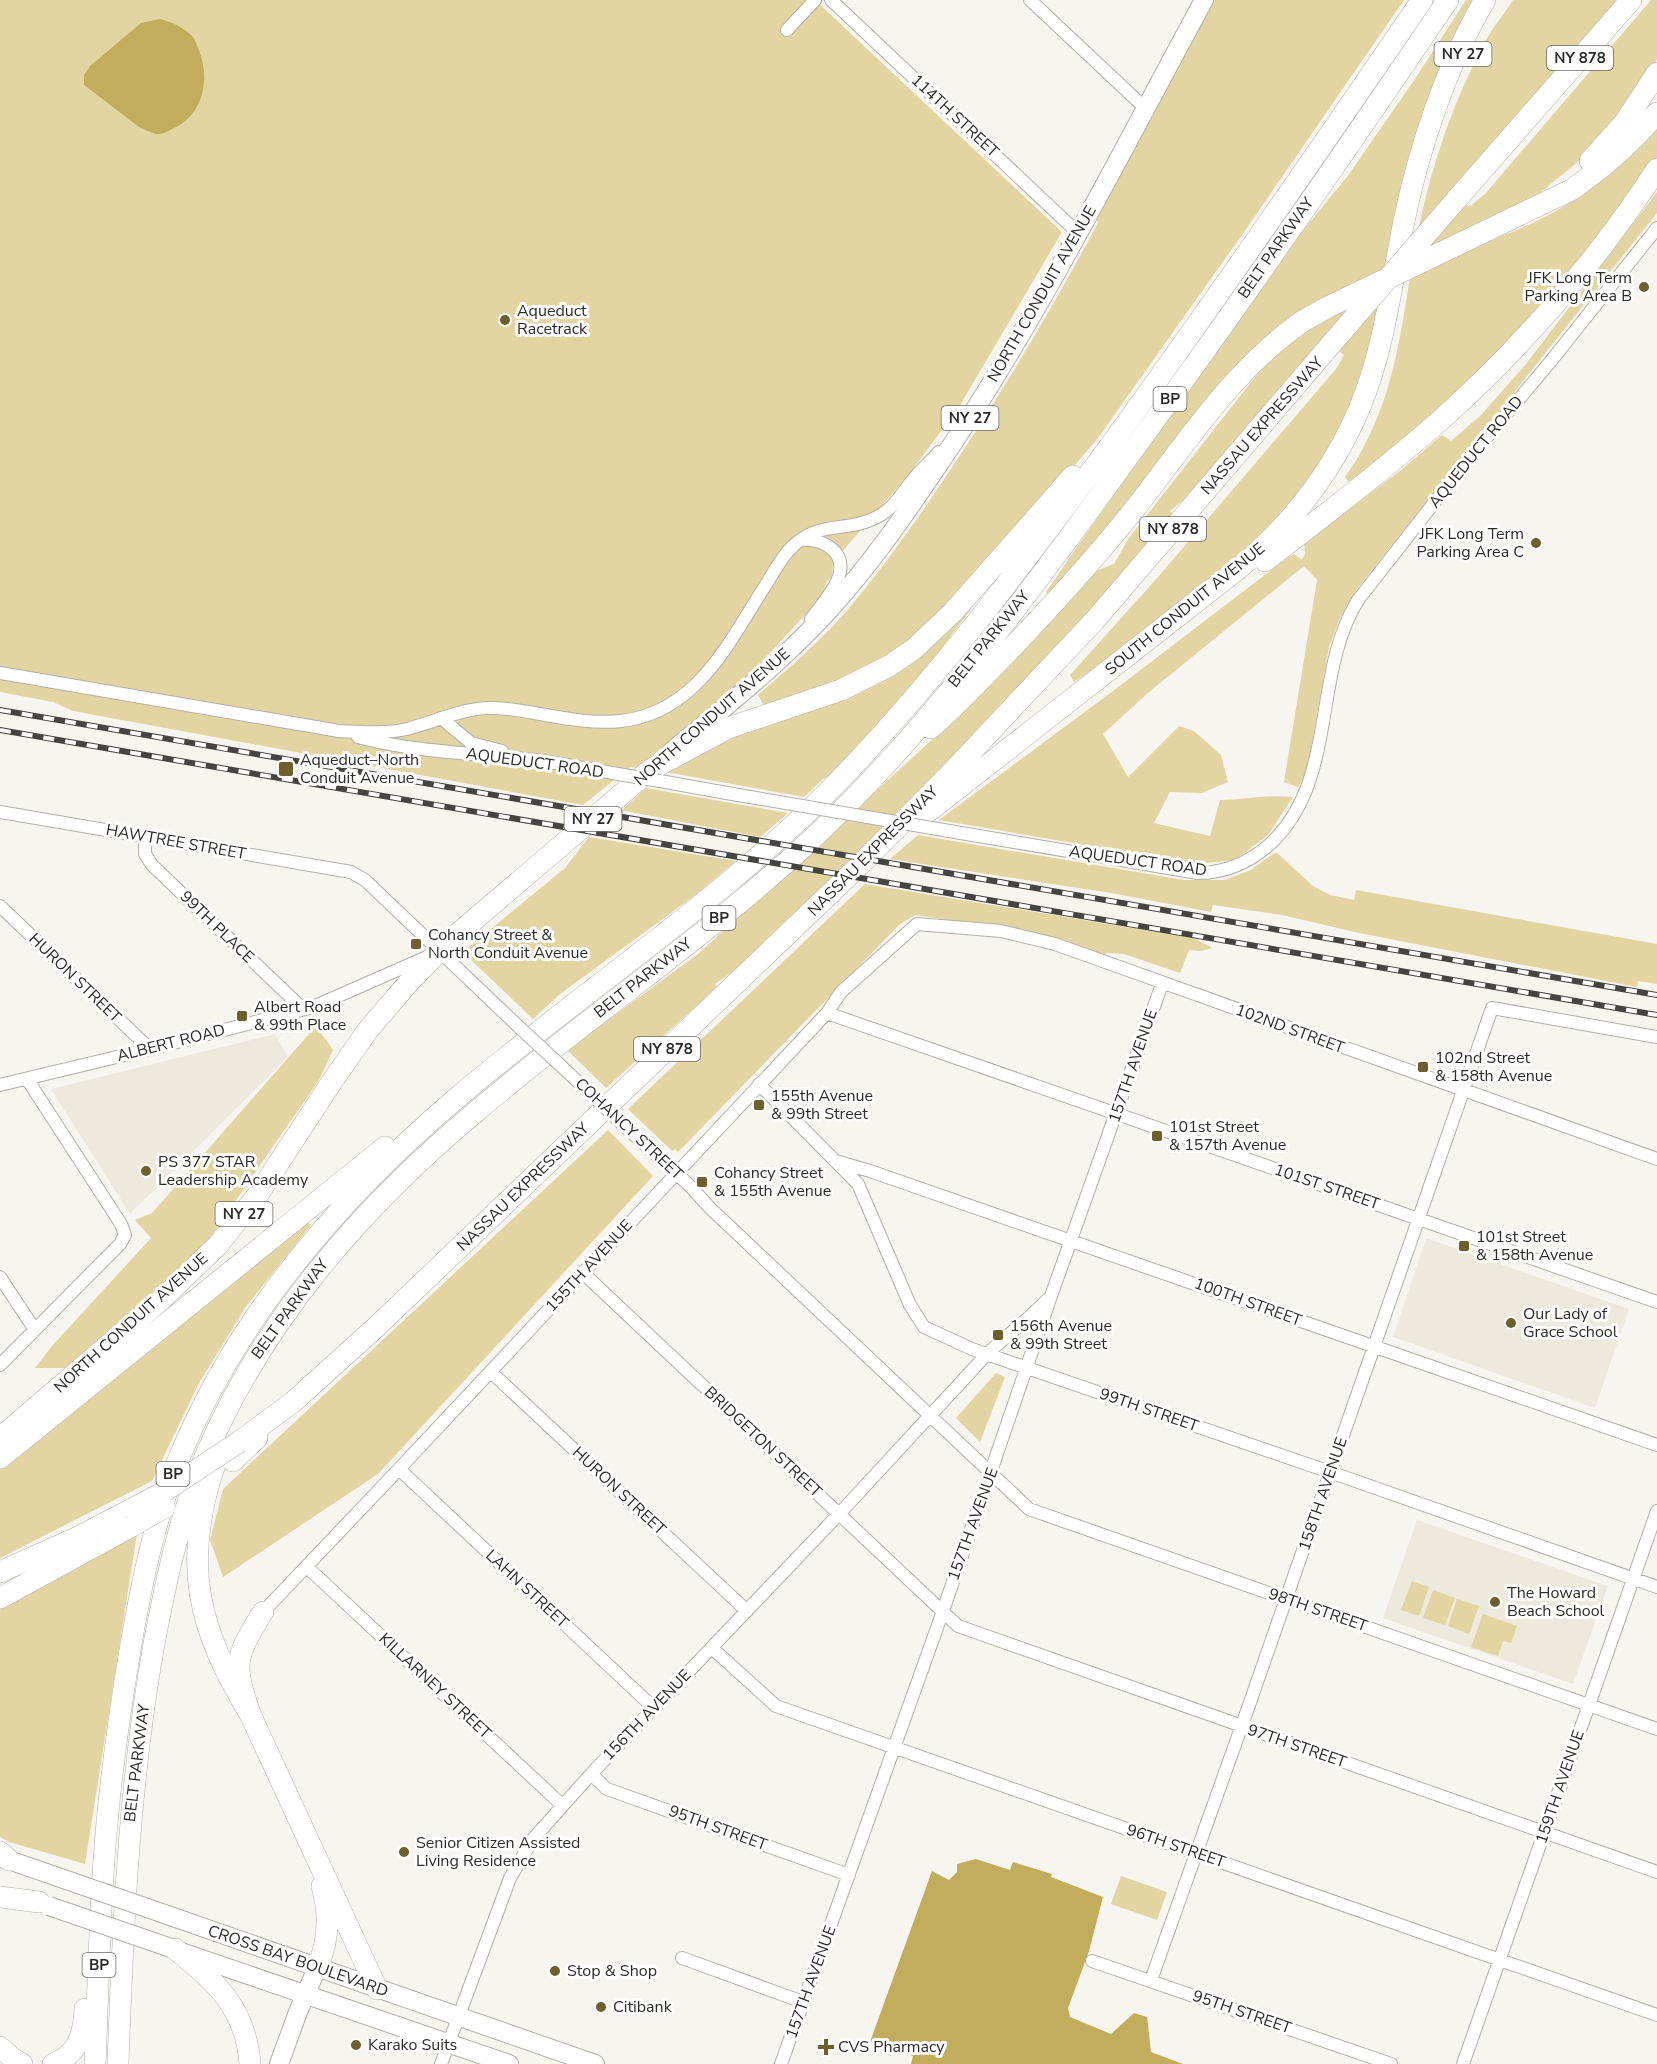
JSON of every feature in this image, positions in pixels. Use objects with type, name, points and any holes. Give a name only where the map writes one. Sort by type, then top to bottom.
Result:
[{"type":"highway","points":[[1343,115],[1408,0]]},
{"type":"highway","name":"BELT PARKWAY","points":[[95,2064],[104,1866],[116,1744],[134,1624],[163,1504],[190,1434],[230,1355],[254,1317],[293,1264],[367,1182],[414,1136],[464,1092],[706,900],[764,851],[837,783],[911,700],[967,633],[1055,519],[1153,386],[1422,0]]},
{"type":"highway","name":"BELT PARKWAY","points":[[118,2064],[126,1885],[134,1785],[150,1667],[174,1550],[194,1483],[222,1419],[260,1350],[305,1285],[357,1224],[414,1166],[460,1125],[748,894],[825,826],[869,782],[976,657],[1101,494],[1350,143],[1448,0]]},
{"type":"highway","points":[[1436,111],[1463,43],[1485,0]]},
{"type":"highway","name":"NASSAU EXPRESSWAY","points":[[0,1572],[78,1537],[132,1517],[167,1490],[236,1452],[374,1329],[859,866],[1060,659],[1631,0]]},
{"type":"highway","points":[[1517,215],[1553,191],[1595,156],[1636,107],[1657,73]]},
{"type":"highway","name":"SOUTH CONDUIT AVENUE","points":[[859,866],[1230,576],[1269,541],[1310,495],[1342,445],[1361,405],[1375,366],[1409,200],[1417,167],[1436,111]]},
{"type":"highway","points":[[869,782],[942,718],[1026,633],[1111,538],[1242,372],[1270,345],[1303,321],[1328,307],[1571,190],[1594,174],[1629,143],[1657,113]]},
{"type":"highway","points":[[1145,642],[1209,604],[1328,513],[1443,418],[1508,355],[1565,292],[1616,228],[1657,169]]},
{"type":"highway","points":[[655,776],[728,728],[841,690],[889,666],[914,649],[953,612],[1153,386]]},
{"type":"highway","name":"NORTH CONDUIT AVENUE","points":[[1,1437],[162,1299],[218,1245],[260,1193],[368,1030],[438,951],[655,776]]},
{"type":"highway","points":[[0,1458],[362,1166],[464,1092]]},
{"type":"highway","points":[[251,1716],[234,1688],[207,1628],[199,1596],[196,1557],[203,1509],[215,1465],[240,1408],[270,1355],[357,1224]]},
{"type":"highway","points":[[0,1598],[132,1517]]},
{"type":"highway","points":[[207,1628],[218,1635],[230,1636],[263,1612]]},
{"type":"highway","points":[[263,1612],[248,1635],[238,1661],[239,1681],[251,1716],[377,1989]]},
{"type":"highway","points":[[307,1840],[324,1892],[327,1913],[326,1943],[317,1968]]},
{"type":"highway","points":[[53,2064],[73,2050],[83,2033],[88,1965],[104,1866]]},
{"type":"highway","points":[[126,1885],[132,1988],[133,2064]]},
{"type":"highway","points":[[0,1897],[44,1904]]},
{"type":"highway","points":[[173,1949],[207,1975],[228,1998],[243,2028],[250,2064]]},
{"type":"highway","points":[[0,2047],[22,2064]]},
{"type":"main road","name":"NORTH CONDUIT AVENUE","points":[[655,776],[786,654],[830,609],[907,511],[966,424],[1021,335],[1204,0]]},
{"type":"main road","name":"SOUTH CONDUIT AVENUE","points":[[1436,111],[1466,49],[1496,0]]},
{"type":"main road","name":"CROSS BAY BOULEVARD","points":[[3,1856],[595,2064]]},
{"type":"main road","name":"CROSS BAY BOULEVARD","points":[[0,1888],[509,2064]]},
{"type":"main road","points":[[279,2064],[317,1968]]},
{"type":"street","points":[[787,30],[815,0]]},
{"type":"street","name":"114TH STREET","points":[[831,0],[1078,233]]},
{"type":"street","points":[[1030,0],[1145,108]]},
{"type":"street","name":"AQUEDUCT ROAD","points":[[0,673],[339,731],[376,742],[401,746],[541,761],[618,774],[655,776],[721,792],[1198,873],[1233,868],[1264,849],[1288,824],[1304,796],[1316,759],[1335,650],[1345,623],[1358,600],[1466,462],[1551,362],[1657,228]]},
{"type":"street","name":"AQUEDUCT ROAD","points":[[339,731],[397,731],[463,711],[497,708],[583,722],[612,723],[635,719],[666,707],[692,688],[716,662],[782,558],[800,540],[816,530],[862,523],[884,514],[895,505],[912,480],[966,424]]},
{"type":"street","points":[[786,654],[837,583],[840,573],[838,558],[831,549],[818,541],[800,540]]},
{"type":"street","points":[[441,718],[471,743],[541,761]]},
{"type":"street","name":"HAWTREE STREET","points":[[0,813],[351,872]]},
{"type":"street","name":"99TH PLACE","points":[[145,837],[145,854],[152,865],[303,1009]]},
{"type":"street","name":"COHANCY STREET","points":[[351,872],[365,880],[992,1473]]},
{"type":"street","name":"HURON STREET","points":[[0,906],[150,1049]]},
{"type":"street","name":"102ND STREET","points":[[917,924],[1001,931],[1055,944],[1657,1159]]},
{"type":"street","name":"155TH AVENUE","points":[[263,1612],[399,1470],[826,1013],[841,992],[917,924]]},
{"type":"street","name":"ALBERT ROAD","points":[[0,1086],[303,1009],[345,994],[438,951]]},
{"type":"street","name":"157TH AVENUE","points":[[781,2064],[992,1473],[1051,1296],[1162,984]]},
{"type":"street","name":"158TH AVENUE","points":[[1151,1980],[1492,1008],[1657,1037]]},
{"type":"street","name":"101ST STREET","points":[[826,1013],[1657,1302]]},
{"type":"street","points":[[0,1365],[120,1244],[125,1235],[121,1224],[27,1079]]},
{"type":"street","name":"99TH STREET","points":[[759,1084],[839,1162],[858,1184],[909,1305],[924,1327],[962,1345],[1026,1368],[1657,1587]]},
{"type":"street","name":"100TH STREET","points":[[839,1162],[1072,1240],[1657,1445]]},
{"type":"street","name":"BRIDGETON STREET","points":[[582,1272],[943,1611]]},
{"type":"street","points":[[0,1277],[35,1330]]},
{"type":"street","points":[[930,1415],[987,1354],[1026,1322],[1051,1296]]},
{"type":"street","name":"HURON STREET","points":[[491,1372],[747,1611]]},
{"type":"street","name":"156TH AVENUE","points":[[441,2064],[516,1866],[532,1839],[591,1774],[840,1514],[930,1415]]},
{"type":"street","name":"LAHN STREET","points":[[399,1470],[654,1708]]},
{"type":"street","name":"98TH STREET","points":[[992,1473],[1029,1509],[1657,1729]]},
{"type":"street","name":"159TH AVENUE","points":[[1463,2064],[1657,1511]]},
{"type":"street","name":"KILLARNEY STREET","points":[[307,1567],[562,1805]]},
{"type":"street","name":"97TH STREET","points":[[943,1611],[958,1626],[1657,1872]]},
{"type":"street","name":"96TH STREET","points":[[712,1648],[776,1706],[1657,2015]]},
{"type":"street","name":"95TH STREET","points":[[591,1774],[608,1789],[849,1875]]},
{"type":"street","points":[[682,1958],[803,2002]]},
{"type":"street","name":"95TH STREET","points":[[1092,1960],[1391,2064]]},
{"type":"shaded area","name":"Aqueduct Racetrack","points":[[0,0],[815,0],[1062,232],[959,407],[906,478],[833,562],[832,578],[827,581],[824,587],[828,589],[821,598],[751,673],[638,768],[630,767],[583,805],[73,711],[53,702],[0,692]]},
{"type":"shaded area","points":[[1212,0],[1404,0],[1098,438],[985,570],[893,658],[766,710],[758,695],[824,635],[860,595],[918,517],[996,400],[1098,223],[1096,217]]},
{"type":"shaded area","points":[[1466,0],[1478,0],[1347,421],[1321,467],[1280,521],[1255,539],[1258,544],[1117,654],[1074,682],[1070,675],[1158,577],[1336,369],[1344,355],[1326,340],[1194,491],[1170,511],[1174,516],[1145,551],[940,774],[737,969],[715,984],[717,987],[606,1088],[567,1050],[698,954],[948,725],[1093,572],[1114,564],[1129,538],[1255,377],[1283,347],[1305,332],[1294,314],[1254,349],[1096,547],[1091,544],[1050,597],[1046,592],[1081,541],[1299,235],[1347,177]]},
{"type":"shaded area","points":[[1513,0],[1621,0],[1452,192],[1469,207],[1485,194],[1651,0],[1657,0],[1657,59],[1641,90],[1595,148],[1536,196],[1498,237],[1544,217],[1588,191],[1620,165],[1657,122],[1657,158],[1603,234],[1491,363],[1351,484],[1345,477],[1360,454],[1376,420],[1394,366],[1419,226],[1438,155],[1454,109],[1474,64],[1488,36]]},
{"type":"shaded area","points":[[160,19],[177,25],[193,37],[202,58],[204,80],[203,91],[194,111],[178,126],[158,134],[139,127],[84,85],[84,75],[90,66],[141,23]]},
{"type":"shaded area","points":[[1657,192],[1657,213],[1357,589],[1340,618],[1329,647],[1309,759],[1304,778],[1298,787],[1284,782],[1317,580],[1304,566],[1149,692],[1103,734],[1128,777],[1179,726],[1194,731],[1221,755],[1228,782],[1202,793],[1170,792],[1154,823],[1210,836],[1220,800],[1293,797],[1268,835],[1235,860],[1195,864],[939,820],[1287,558],[1294,554],[1302,560],[1305,554],[1304,543],[1401,470],[1442,435],[1451,441],[1481,415],[1526,364]]},
{"type":"shaded area","points":[[971,609],[927,668],[831,777],[824,778],[804,797],[665,772],[704,746],[802,709],[961,611]]},
{"type":"shaded area","points":[[646,788],[788,813],[760,837],[625,811],[619,813]]},
{"type":"shaded area","points":[[918,835],[1184,880],[1224,880],[1251,870],[1277,853],[1313,886],[1330,895],[1354,900],[1356,890],[1657,944],[1657,984],[1638,981],[1637,987],[1359,933],[1282,915],[1213,905],[1211,912],[1111,893],[890,859]]},
{"type":"shaded area","points":[[589,837],[736,861],[698,893],[560,994],[533,1019],[464,951],[565,868]]},
{"type":"shaded area","points":[[865,884],[1193,938],[1213,948],[1201,951],[1189,950],[1180,973],[1124,954],[1106,953],[1104,956],[1007,928],[915,915],[899,925],[678,1152],[675,1149],[672,1151],[628,1109]]},
{"type":"shaded area","points":[[316,1026],[333,1050],[319,1080],[205,1245],[70,1368],[35,1368],[52,1346],[151,1238],[135,1220],[152,1213]]},
{"type":"shaded area","points":[[275,1034],[288,1057],[130,1214],[51,1089]]},
{"type":"shaded area","points":[[608,1130],[653,1176],[378,1474],[223,1577],[210,1540],[223,1489]]},
{"type":"shaded area","points":[[304,1220],[311,1225],[245,1308],[199,1383],[152,1481],[0,1558],[0,1467]]},
{"type":"shaded area","name":"Our Lady of Grace School","points":[[1426,1238],[1629,1309],[1595,1408],[1393,1337]]},
{"type":"shaded area","points":[[996,1373],[1005,1377],[980,1442],[956,1418]]},
{"type":"shaded area","name":"The Howard Beach School","points":[[1417,1520],[1608,1586],[1573,1684],[1383,1618]]},
{"type":"shaded area","points":[[137,1534],[85,1864],[9,1842],[0,1837],[0,1609]]},
{"type":"shaded area","points":[[1412,1581],[1429,1587],[1419,1616],[1401,1610]]},
{"type":"shaded area","points":[[1433,1590],[1455,1598],[1445,1625],[1423,1618]]},
{"type":"shaded area","points":[[1457,1599],[1479,1606],[1469,1634],[1448,1626]]},
{"type":"shaded area","points":[[1483,1614],[1517,1626],[1511,1643],[1503,1641],[1498,1656],[1471,1647]]},
{"type":"shaded area","points":[[976,1859],[1010,1870],[1013,1862],[1052,1874],[1051,1877],[1103,1897],[1089,1951],[1068,2008],[1070,2017],[1111,2034],[1134,2013],[1147,2017],[1151,2052],[1183,2064],[911,2064],[913,2056],[870,2042],[932,1871],[949,1880],[957,1872],[957,1864]]},
{"type":"shaded area","points":[[1121,1876],[1167,1892],[1157,1920],[1111,1904]]},
{"type":"railway","points":[[0,710],[1657,995]]},
{"type":"railway","points":[[0,730],[1657,1015]]},
{"type":"place","name":"JFK Long Term Parking Area B","points":[[1644,287]]},
{"type":"place","name":"Aqueduct Racetrack","points":[[505,320]]},
{"type":"place","name":"JFK Long Term Parking Area C","points":[[1536,543]]},
{"type":"place","name":"Aqueduct–North Conduit Avenue","points":[[286,769]]},
{"type":"place","name":"Cohancy Street & North Conduit Avenue","points":[[416,944]]},
{"type":"place","name":"Albert Road & 99th Place","points":[[242,1016]]},
{"type":"place","name":"102nd Street & 158th Avenue","points":[[1423,1067]]},
{"type":"place","name":"155th Avenue & 99th Street","points":[[759,1105]]},
{"type":"place","name":"101st Street & 157th Avenue","points":[[1157,1136]]},
{"type":"place","name":"PS 377 STAR Leadership Academy","points":[[146,1171]]},
{"type":"place","name":"Cohancy Street & 155th Avenue","points":[[702,1182]]},
{"type":"place","name":"101st Street & 158th Avenue","points":[[1464,1246]]},
{"type":"place","name":"Our Lady of Grace School","points":[[1511,1323]]},
{"type":"place","name":"156th Avenue & 99th Street","points":[[998,1335]]},
{"type":"place","name":"The Howard Beach School","points":[[1495,1602]]},
{"type":"place","name":"Senior Citizen Assisted Living Residence","points":[[404,1852]]},
{"type":"place","name":"Stop & Shop","points":[[555,1971]]},
{"type":"place","name":"Citibank","points":[[601,2007]]},
{"type":"place","name":"Karako Suits","points":[[356,2045]]},
{"type":"place","name":"CVS Pharmacy","points":[[826,2047]]}]
